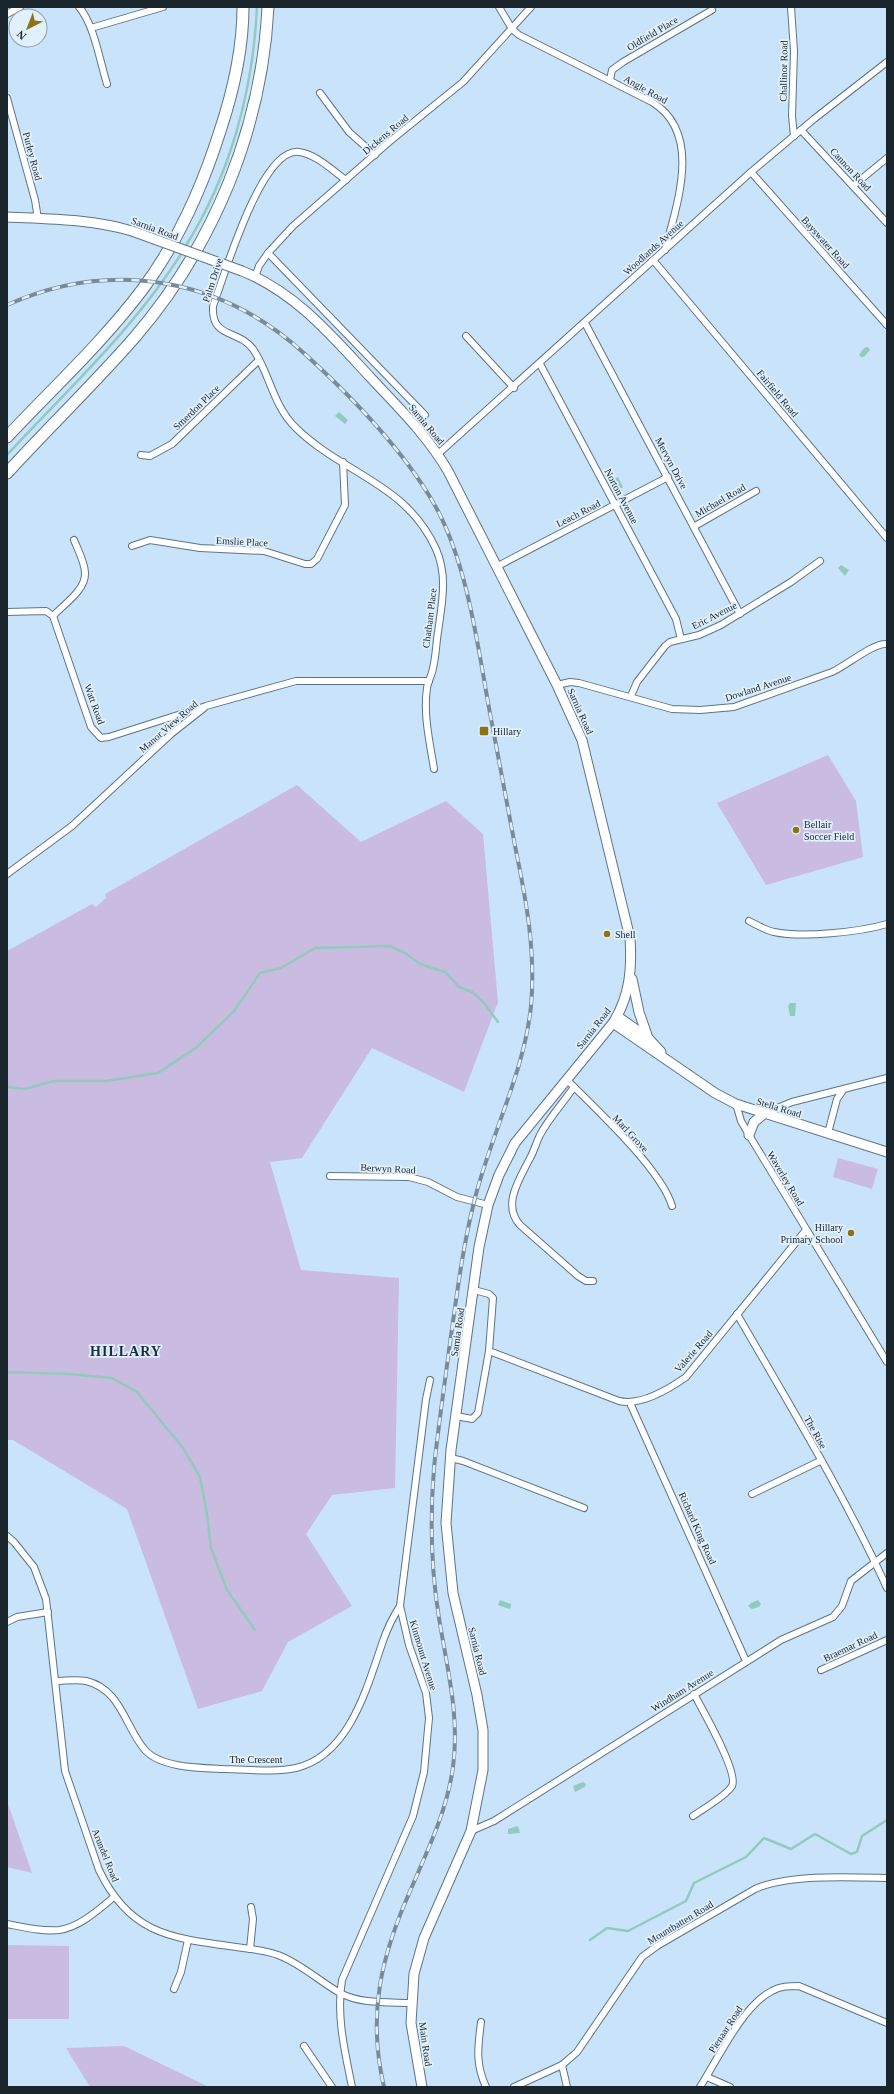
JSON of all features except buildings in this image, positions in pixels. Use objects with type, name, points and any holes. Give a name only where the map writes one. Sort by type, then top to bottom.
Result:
[{"type":"highway","points":[[7,438],[123,314],[160,263],[185,221],[202,185],[226,114],[239,55],[243,7]]},
{"type":"highway","points":[[7,473],[135,336],[161,304],[206,232],[237,165],[256,104],[266,40],[268,7]]},
{"type":"main road","name":"Sarnia Road","points":[[7,217],[102,223],[132,231],[255,277],[298,304],[318,322],[410,419],[438,454],[573,717],[584,747],[624,910],[630,938],[631,972],[627,996],[615,1019],[515,1143],[499,1175],[488,1205],[479,1247],[456,1416],[446,1523],[449,1561],[457,1614],[477,1695],[483,1730],[483,1770],[471,1831],[418,1954],[411,2003]]},
{"type":"main road","points":[[631,972],[639,1012],[648,1038]]},
{"type":"main road","name":"Stella Road","points":[[615,1019],[648,1038],[674,1064]]},
{"type":"main road","name":"Stella Road","points":[[615,1019],[674,1064],[716,1093],[736,1104],[887,1152]]},
{"type":"main road","points":[[749,1135],[754,1122],[765,1113]]},
{"type":"main road","name":"Main Road","points":[[411,2003],[413,2042],[422,2087]]},
{"type":"street","points":[[7,14],[20,7]]},
{"type":"street","points":[[80,7],[92,28],[107,84]]},
{"type":"street","points":[[92,28],[163,7]]},
{"type":"street","name":"Angle Road","points":[[499,7],[512,29],[526,40],[610,80],[663,108],[669,114],[678,134],[683,158],[683,174],[666,250]]},
{"type":"street","name":"Dickens Road","points":[[255,277],[268,253],[293,226],[376,154],[463,82],[531,7]]},
{"type":"street","name":"Challinor Road","points":[[791,7],[794,51],[792,121],[794,136]]},
{"type":"street","name":"Oldfield Place","points":[[610,80],[612,70],[623,62],[712,10]]},
{"type":"street","name":"Woodlands Avenue","points":[[438,454],[514,388],[751,172],[800,130],[887,62]]},
{"type":"street","points":[[320,93],[349,132],[376,154]]},
{"type":"street","name":"Purley Road","points":[[7,98],[35,200],[38,219]]},
{"type":"street","name":"Cannon Road","points":[[800,130],[887,223]]},
{"type":"street","name":"Palm Drive","points":[[343,462],[303,435],[288,420],[275,400],[258,360],[249,345],[219,328],[212,316],[213,306],[241,226],[275,165],[290,153],[298,152],[308,155],[346,180]]},
{"type":"street","points":[[853,186],[887,158]]},
{"type":"street","name":"Bayswater Road","points":[[751,172],[887,325]]},
{"type":"street","points":[[268,253],[425,415]]},
{"type":"street","name":"Fairfield Road","points":[[653,260],[887,538]]},
{"type":"street","name":"Mervyn Drive","points":[[586,322],[695,526],[740,614]]},
{"type":"street","points":[[466,336],[514,388]]},
{"type":"street","name":"Smerdon Place","points":[[141,455],[150,456],[160,452],[172,444],[258,360]]},
{"type":"street","name":"Norton Avenue","points":[[540,364],[676,619],[681,639]]},
{"type":"street","points":[[381,389],[390,379]]},
{"type":"street","name":"Emslie Place","points":[[132,546],[145,541],[156,540],[200,548],[264,552],[305,564],[311,564],[316,559],[343,511],[345,500],[343,462]]},
{"type":"street","name":"Chatham Place","points":[[343,462],[380,485],[413,511],[424,525],[436,549],[442,567],[444,597],[434,667],[426,695],[427,722],[434,769]]},
{"type":"street","name":"Leach Road","points":[[496,567],[668,477]]},
{"type":"street","name":"Michael Road","points":[[695,526],[756,491]]},
{"type":"street","points":[[7,612],[46,611],[52,616],[75,594],[84,580],[85,572],[74,540]]},
{"type":"street","name":"Eric Avenue","points":[[631,696],[637,682],[658,653],[670,642],[699,635],[740,614],[820,561]]},
{"type":"street","name":"Watt Road","points":[[52,616],[91,727],[101,738],[109,737],[206,706]]},
{"type":"street","name":"Dowland Avenue","points":[[557,685],[570,682],[578,683],[631,696],[672,709],[700,710],[734,707],[832,672],[845,666],[876,645],[887,644]]},
{"type":"street","name":"Manor View Road","points":[[7,874],[72,826],[171,734],[206,706],[305,680],[429,681]]},
{"type":"street","points":[[749,921],[773,932],[786,934],[814,934],[887,924]]},
{"type":"street","points":[[765,1113],[792,1102],[887,1078]]},
{"type":"street","name":"Marl Grove","points":[[566,1079],[650,1169],[666,1190],[672,1206]]},
{"type":"street","points":[[574,1087],[540,1135],[534,1151],[516,1187],[512,1208],[513,1215],[520,1225],[578,1276],[586,1281],[593,1281]]},
{"type":"street","points":[[828,1133],[837,1099],[844,1089]]},
{"type":"street","name":"Waverley Road","points":[[736,1104],[741,1121],[749,1135],[887,1362]]},
{"type":"street","name":"Berwyn Road","points":[[330,1176],[409,1177],[428,1182],[457,1197],[488,1205]]},
{"type":"street","name":"Valerie Road","points":[[630,1403],[669,1388],[686,1376],[806,1230]]},
{"type":"street","points":[[456,1416],[472,1419],[478,1413],[489,1351],[493,1298],[489,1294],[474,1290]]},
{"type":"street","name":"The Rise","points":[[737,1314],[875,1561]]},
{"type":"street","points":[[489,1351],[619,1401],[630,1403]]},
{"type":"street","name":"Kinmount Avenue","points":[[352,2087],[341,2023],[340,1993],[348,1963],[397,1858],[413,1816],[424,1772],[428,1718],[426,1694],[409,1645],[400,1606],[426,1399],[430,1380]]},
{"type":"street","name":"Richard King Road","points":[[630,1403],[746,1661]]},
{"type":"street","points":[[451,1458],[463,1461],[584,1508]]},
{"type":"street","points":[[752,1494],[820,1461]]},
{"type":"street","name":"Arundel Road","points":[[7,1536],[27,1557],[36,1571],[46,1598],[65,1771],[99,1870],[114,1897],[140,1922],[168,1936],[270,1952],[284,1957],[340,1993],[360,2000],[411,2003]]},
{"type":"street","name":"Windham Avenue","points":[[471,1831],[494,1821],[781,1640],[833,1617],[842,1606],[851,1581],[887,1553]]},
{"type":"street","points":[[875,1561],[887,1588]]},
{"type":"street","name":"The Crescent","points":[[56,1682],[85,1681],[96,1684],[107,1691],[124,1714],[146,1750],[166,1763],[215,1768],[274,1770],[295,1768],[312,1763],[323,1756],[351,1721],[377,1660],[387,1630],[400,1606]]},
{"type":"street","points":[[7,1622],[17,1617],[48,1612]]},
{"type":"street","name":"Braemar Road","points":[[821,1670],[887,1640]]},
{"type":"street","points":[[693,1816],[728,1791],[733,1784],[734,1778],[723,1751],[694,1694]]},
{"type":"street","name":"Mountbatten Road","points":[[514,2087],[562,2065],[577,2052],[642,1958],[657,1946],[755,1889],[769,1883],[786,1880],[887,1878]]},
{"type":"street","points":[[7,1924],[51,1930],[63,1929],[85,1919],[114,1897]]},
{"type":"street","points":[[250,1949],[253,1919],[251,1907]]},
{"type":"street","points":[[174,1989],[181,1972],[188,1940]]},
{"type":"street","name":"Pienaar Road","points":[[700,2087],[747,2012],[763,1996],[773,1990],[787,1986],[799,1986],[887,2023]]},
{"type":"street","points":[[481,2022],[478,2060],[479,2069],[486,2087]]},
{"type":"street","points":[[304,2046],[332,2087]]},
{"type":"street","points":[[562,2065],[567,2087]]},
{"type":"street","points":[[707,2077],[730,2087]]},
{"type":"shaded area","points":[[868,347],[870,350],[864,357],[861,357],[859,355],[864,348]]},
{"type":"shaded area","points":[[339,412],[348,420],[345,424],[335,416]]},
{"type":"shaded area","points":[[618,477],[623,487],[618,490],[612,480]]},
{"type":"shaded area","points":[[841,565],[849,570],[845,576],[838,568]]},
{"type":"shaded area","name":"Bellair Soccer Field","points":[[828,755],[856,801],[863,857],[766,885],[717,803]]},
{"type":"shaded area","points":[[297,785],[361,842],[446,801],[483,834],[498,1002],[464,1092],[372,1048],[302,1158],[270,1162],[301,1270],[399,1278],[395,1488],[332,1495],[306,1534],[352,1606],[288,1642],[262,1691],[198,1709],[127,1509],[13,1440],[7,1440],[7,951],[92,904],[96,907],[106,898],[105,894]]},
{"type":"shaded area","points":[[790,1003],[796,1003],[795,1016],[790,1016],[788,1006]]},
{"type":"shaded area","points":[[838,1158],[878,1169],[872,1189],[833,1177]]},
{"type":"shaded area","points":[[500,1600],[511,1604],[511,1607],[509,1609],[498,1605]]},
{"type":"shaded area","points":[[758,1600],[761,1604],[759,1607],[752,1609],[748,1606],[751,1603]]},
{"type":"shaded area","points":[[583,1782],[586,1784],[585,1787],[575,1792],[573,1786]]},
{"type":"shaded area","points":[[7,1801],[32,1873],[7,1867]]},
{"type":"shaded area","points":[[518,1826],[520,1833],[508,1834],[508,1829]]},
{"type":"shaded area","points":[[7,1945],[69,1946],[69,2019],[7,2019]]},
{"type":"shaded area","points":[[124,2046],[209,2087],[90,2087],[66,2048]]},
{"type":"waterway","points":[[185,247],[201,220],[227,162],[244,101],[255,39],[257,7]]},
{"type":"waterway","points":[[7,455],[77,382],[122,332],[144,306],[183,251]]},
{"type":"waterway","points":[[7,1087],[25,1089],[54,1081],[106,1081],[158,1073],[197,1047],[234,1011],[260,973],[281,968],[315,948],[390,946],[405,953],[420,964],[445,972],[459,987],[472,992],[484,1003],[498,1022]]},
{"type":"waterway","points":[[7,1372],[69,1374],[112,1378],[137,1392],[183,1448],[200,1477],[207,1514],[211,1548],[227,1590],[255,1630]]},
{"type":"waterway","points":[[590,1940],[607,1928],[628,1931],[686,1901],[694,1883],[746,1857],[764,1838],[791,1849],[815,1834],[851,1854],[857,1852],[862,1836],[887,1820]]},
{"type":"railway","points":[[7,305],[47,290],[86,282],[126,280],[165,284],[203,293],[239,308],[274,329],[306,355],[361,408],[395,448],[426,490],[438,511],[459,562],[473,618],[529,925],[532,965],[531,1006],[521,1056],[474,1202],[463,1257],[449,1350],[434,1468],[432,1524],[434,1581],[452,1692],[455,1748],[450,1783],[442,1814],[401,1914],[385,1962],[377,2010],[379,2060],[384,2087]]},
{"type":"place","name":"Hillary","points":[[484,731]]},
{"type":"place","name":"Bellair Soccer Field","points":[[796,830]]},
{"type":"place","name":"Shell","points":[[607,934]]},
{"type":"place","name":"Hillary Primary School","points":[[851,1233]]},
{"type":"district","name":"HILLARY","points":[[126,1351]]}]
